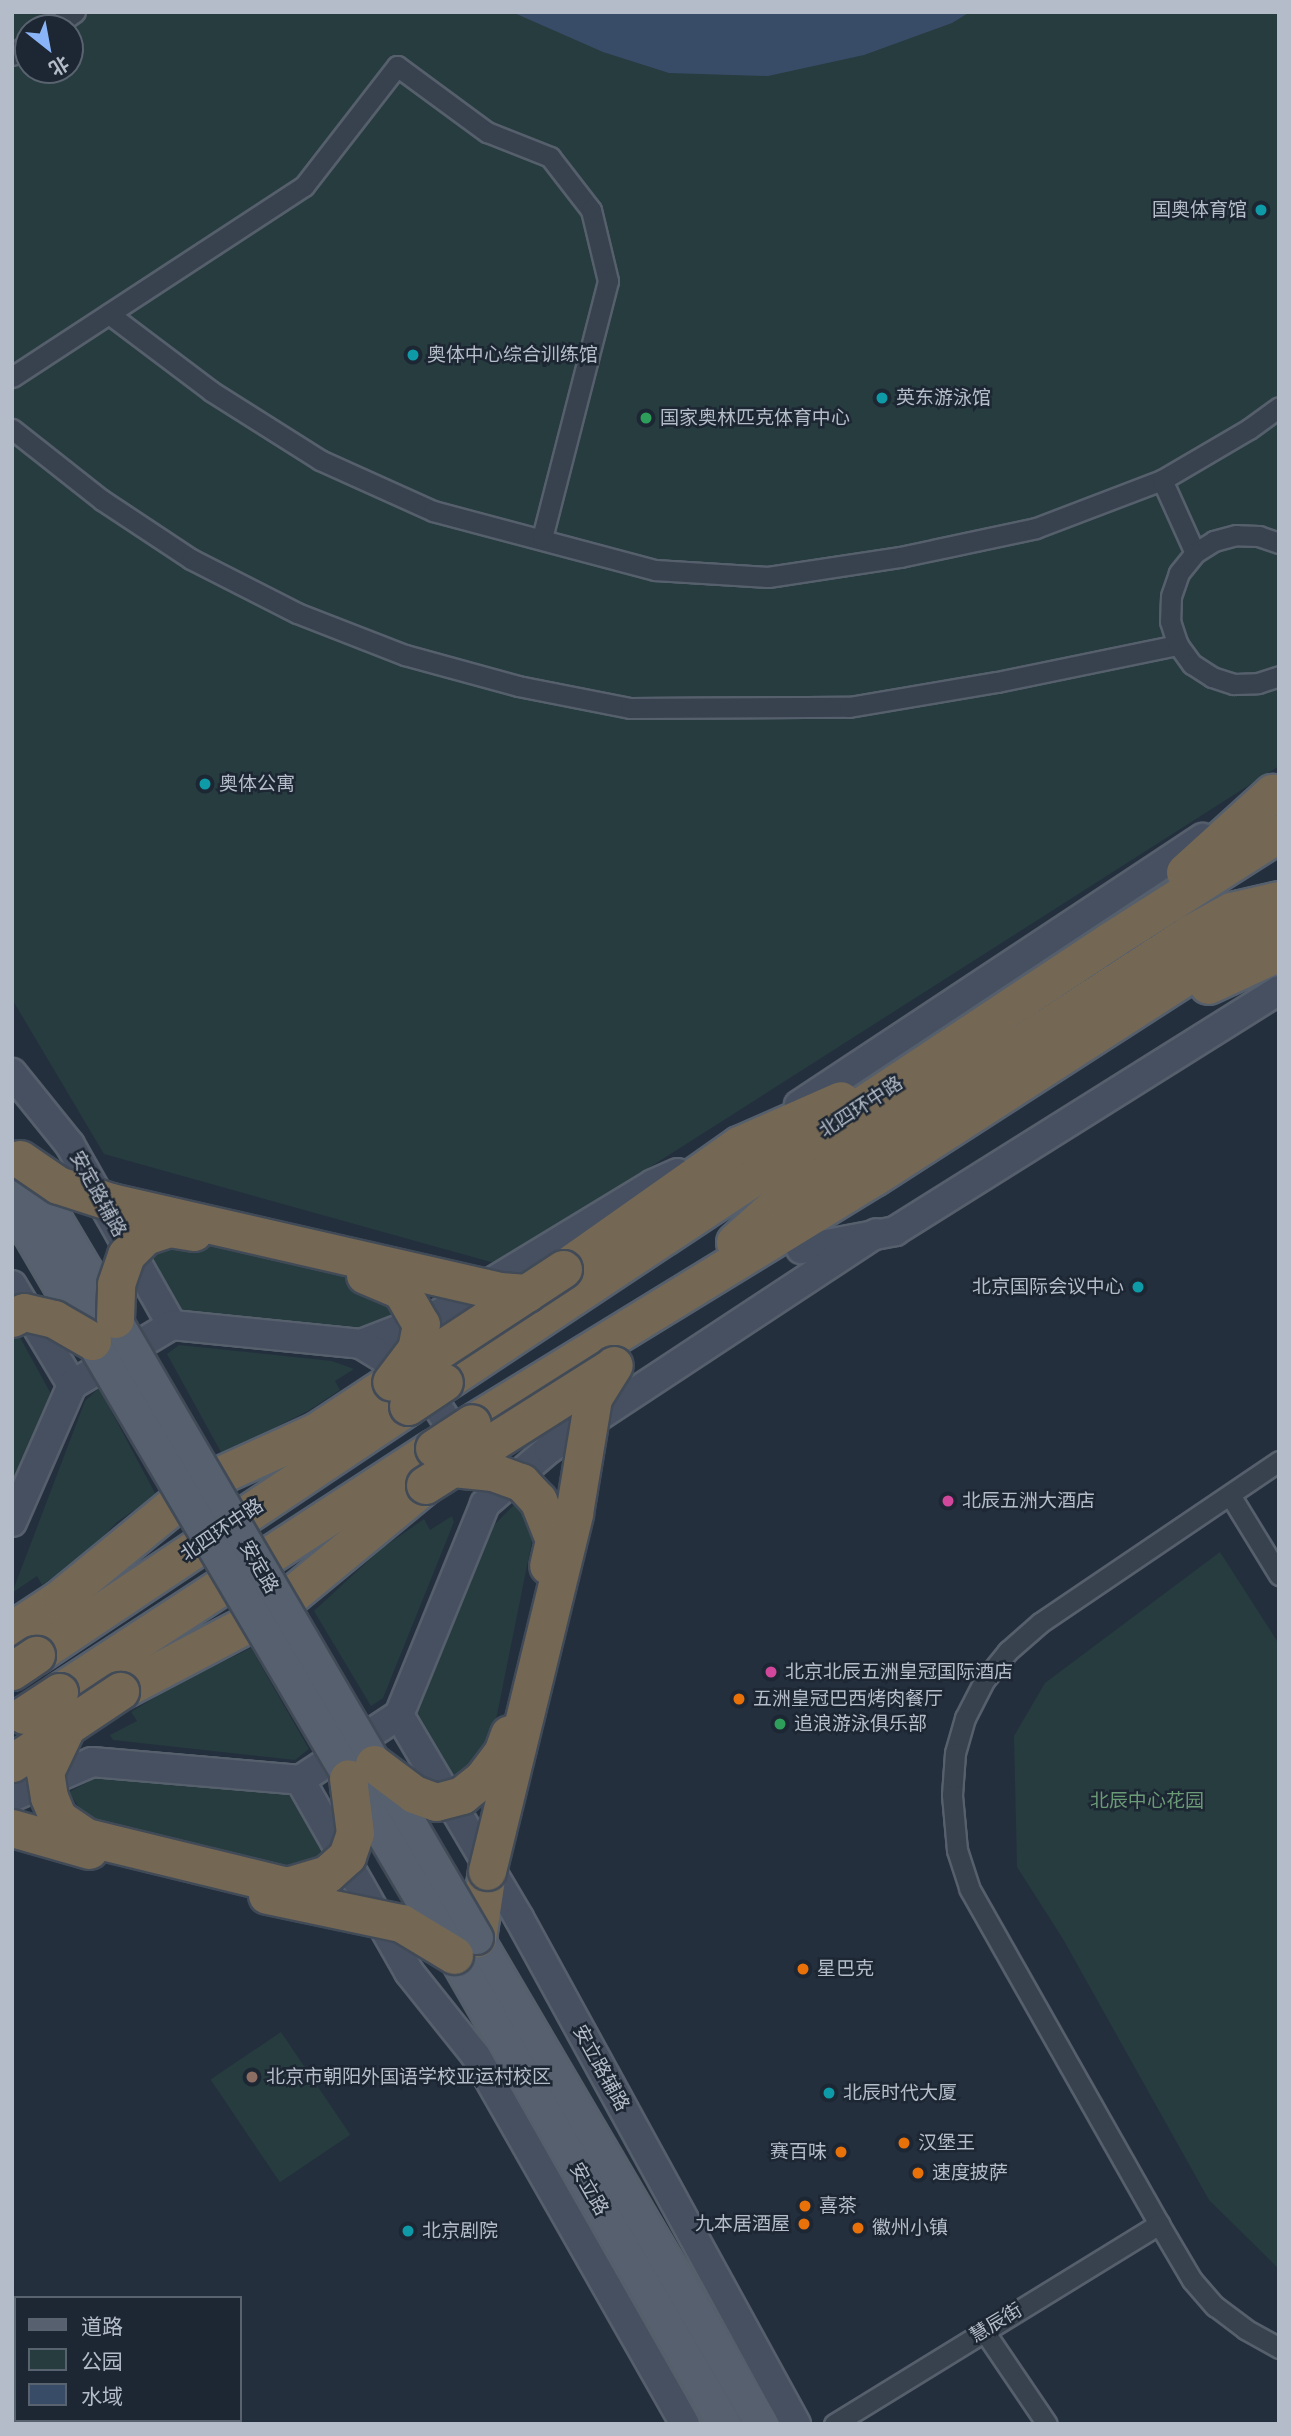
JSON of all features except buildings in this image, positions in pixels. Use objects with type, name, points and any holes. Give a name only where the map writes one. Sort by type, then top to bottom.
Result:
[{"type":"highway","points":[[1111,940],[1275,791]]},
{"type":"highway","name":"北四环中路","points":[[17,1647],[387,1396],[444,1382],[1111,940],[1279,833]]},
{"type":"highway","points":[[668,1303],[783,1199],[1189,934],[1231,911],[1279,900]]},
{"type":"highway","points":[[12,1763],[120,1691],[272,1611],[437,1467],[472,1423],[874,1177],[1090,1041],[1279,916]]},
{"type":"highway","points":[[1090,1041],[1279,952]]},
{"type":"highway","points":[[17,1647],[59,1599],[198,1485],[387,1396],[527,1293],[739,1145],[938,1057]]},
{"type":"highway","points":[[16,1152],[58,1185],[111,1202],[499,1291],[527,1293]]},
{"type":"highway","points":[[18,1718],[437,1467],[614,1366],[801,1249],[874,1177]]},
{"type":"highway","points":[[12,1318],[24,1312],[103,1330],[126,1255],[145,1236],[169,1228],[232,1237],[377,1278],[401,1290],[421,1324],[416,1349],[387,1396]]},
{"type":"highway","points":[[12,1829],[200,1881],[401,1923],[465,1946],[487,1871],[574,1513],[593,1398],[614,1366]]},
{"type":"highway","points":[[66,1728],[45,1772],[49,1797],[58,1818],[86,1837],[287,1886],[327,1874],[346,1856],[355,1833],[361,1771],[436,1802],[461,1795],[483,1778],[502,1754],[514,1720],[554,1540],[538,1500],[521,1482],[493,1472],[437,1467]]},
{"type":"main road","name":"安定路","points":[[16,1152],[103,1330],[465,1946]]},
{"type":"main road","name":"安定路","points":[[12,1204],[103,1330]]},
{"type":"main road","name":"安立路","points":[[465,1946],[724,2424]]},
{"type":"main road","name":"安立路","points":[[494,1997],[762,2424]]},
{"type":"street","points":[[12,377],[304,186],[397,66],[486,132],[550,157],[592,210],[608,281],[542,538]]},
{"type":"street","points":[[109,314],[211,391],[320,460],[433,511],[654,570],[768,577],[900,557],[1036,528],[1162,480],[1249,429],[1279,407]]},
{"type":"street","points":[[12,429],[102,500],[191,559],[296,613],[405,655],[518,685],[630,708],[849,707],[997,682],[1178,645]]},
{"type":"street","points":[[1162,480],[1195,554]]},
{"type":"street","points":[[1279,543],[1259,536],[1236,535],[1214,541],[1195,554],[1179,573],[1171,596],[1170,621],[1178,645],[1192,664],[1212,677],[1246,684],[1279,676]]},
{"type":"street","name":"北四环中路","points":[[361,1344],[441,1314],[653,1184],[739,1145],[1275,791]]},
{"type":"street","points":[[801,1249],[895,1231],[1279,990]]},
{"type":"street","name":"安定路辅路","points":[[12,1073],[70,1145],[172,1325]]},
{"type":"street","points":[[12,1797],[92,1762],[300,1780],[399,1716],[485,1504],[549,1449],[876,1233]]},
{"type":"street","points":[[12,1285],[72,1385]]},
{"type":"street","points":[[12,1522],[72,1385],[172,1325],[361,1344],[421,1381],[468,1453],[485,1504]]},
{"type":"street","points":[[1279,1461],[1050,1616],[1008,1651],[980,1689],[965,1718],[955,1753],[951,1795],[957,1850],[969,1888],[1192,2280],[1215,2306],[1245,2329],[1279,2348]]},
{"type":"street","points":[[1230,1495],[1279,1575]]},
{"type":"street","points":[[17,1647],[44,1722],[92,1762]]},
{"type":"street","name":"安立路辅路","points":[[399,1716],[519,1918],[796,2424]]},
{"type":"street","points":[[300,1780],[409,1972],[476,2056],[685,2424]]},
{"type":"street","name":"慧辰街","points":[[834,2424],[1159,2224]]},
{"type":"street","points":[[984,2331],[1047,2424]]},
{"type":"green space","name":"国家奥林匹克体育中心","points":[[12,12],[1279,12],[1279,766],[498,1264],[104,1154],[12,999]]},
{"type":"green space","points":[[162,1239],[216,1240],[338,1273],[380,1291],[396,1308],[392,1325],[350,1337],[179,1311],[146,1253]]},
{"type":"green space","points":[[16,1330],[51,1394],[12,1488],[12,1332]]},
{"type":"green space","points":[[179,1345],[332,1361],[354,1369],[335,1381],[340,1390],[308,1411],[222,1454],[167,1354]]},
{"type":"green space","points":[[99,1388],[156,1495],[117,1522],[83,1557],[42,1585],[37,1576],[12,1593],[85,1401]]},
{"type":"green space","points":[[517,1502],[533,1536],[497,1715],[488,1742],[470,1768],[452,1779],[414,1714],[474,1556],[492,1527]]},
{"type":"green space","points":[[452,1516],[454,1522],[383,1698],[371,1706],[314,1611],[381,1549],[424,1519],[430,1530]]},
{"type":"green space","name":"北辰中心花园","points":[[1220,1552],[1279,1644],[1279,2269],[1209,2200],[1063,1939],[1017,1867],[1014,1736],[1045,1683]]},
{"type":"green space","points":[[251,1648],[309,1749],[295,1760],[113,1740],[110,1735],[137,1721],[131,1712],[173,1686]]},
{"type":"green space","points":[[105,1773],[289,1795],[326,1855],[289,1870],[109,1825],[83,1814],[69,1792]]},
{"type":"green space","points":[[281,2032],[350,2135],[280,2182],[211,2080]]},
{"type":"water","points":[[512,12],[970,12],[952,23],[864,55],[768,76],[669,73],[603,52]]},
{"type":"place","name":"国奥体育馆","points":[[1261,210]]},
{"type":"place","name":"奥体中心综合训练馆","points":[[413,355]]},
{"type":"place","name":"英东游泳馆","points":[[882,398]]},
{"type":"place","name":"国家奥林匹克体育中心","points":[[646,418]]},
{"type":"place","name":"奥体公寓","points":[[205,784]]},
{"type":"place","name":"北京国际会议中心","points":[[1138,1287]]},
{"type":"place","name":"北辰五洲大酒店","points":[[948,1501]]},
{"type":"place","name":"北京北辰五洲皇冠国际酒店","points":[[771,1672]]},
{"type":"place","name":"五洲皇冠巴西烤肉餐厅","points":[[739,1699]]},
{"type":"place","name":"追浪游泳俱乐部","points":[[780,1724]]},
{"type":"place","name":"星巴克","points":[[803,1969]]},
{"type":"place","name":"北京市朝阳外国语学校亚运村校区","points":[[252,2077]]},
{"type":"place","name":"北辰时代大厦","points":[[829,2093]]},
{"type":"place","name":"汉堡王","points":[[904,2143]]},
{"type":"place","name":"赛百味","points":[[841,2152]]},
{"type":"place","name":"速度披萨","points":[[918,2173]]},
{"type":"place","name":"喜茶","points":[[805,2206]]},
{"type":"place","name":"九本居酒屋","points":[[804,2224]]},
{"type":"place","name":"徽州小镇","points":[[858,2228]]},
{"type":"place","name":"北京剧院","points":[[408,2231]]}]
